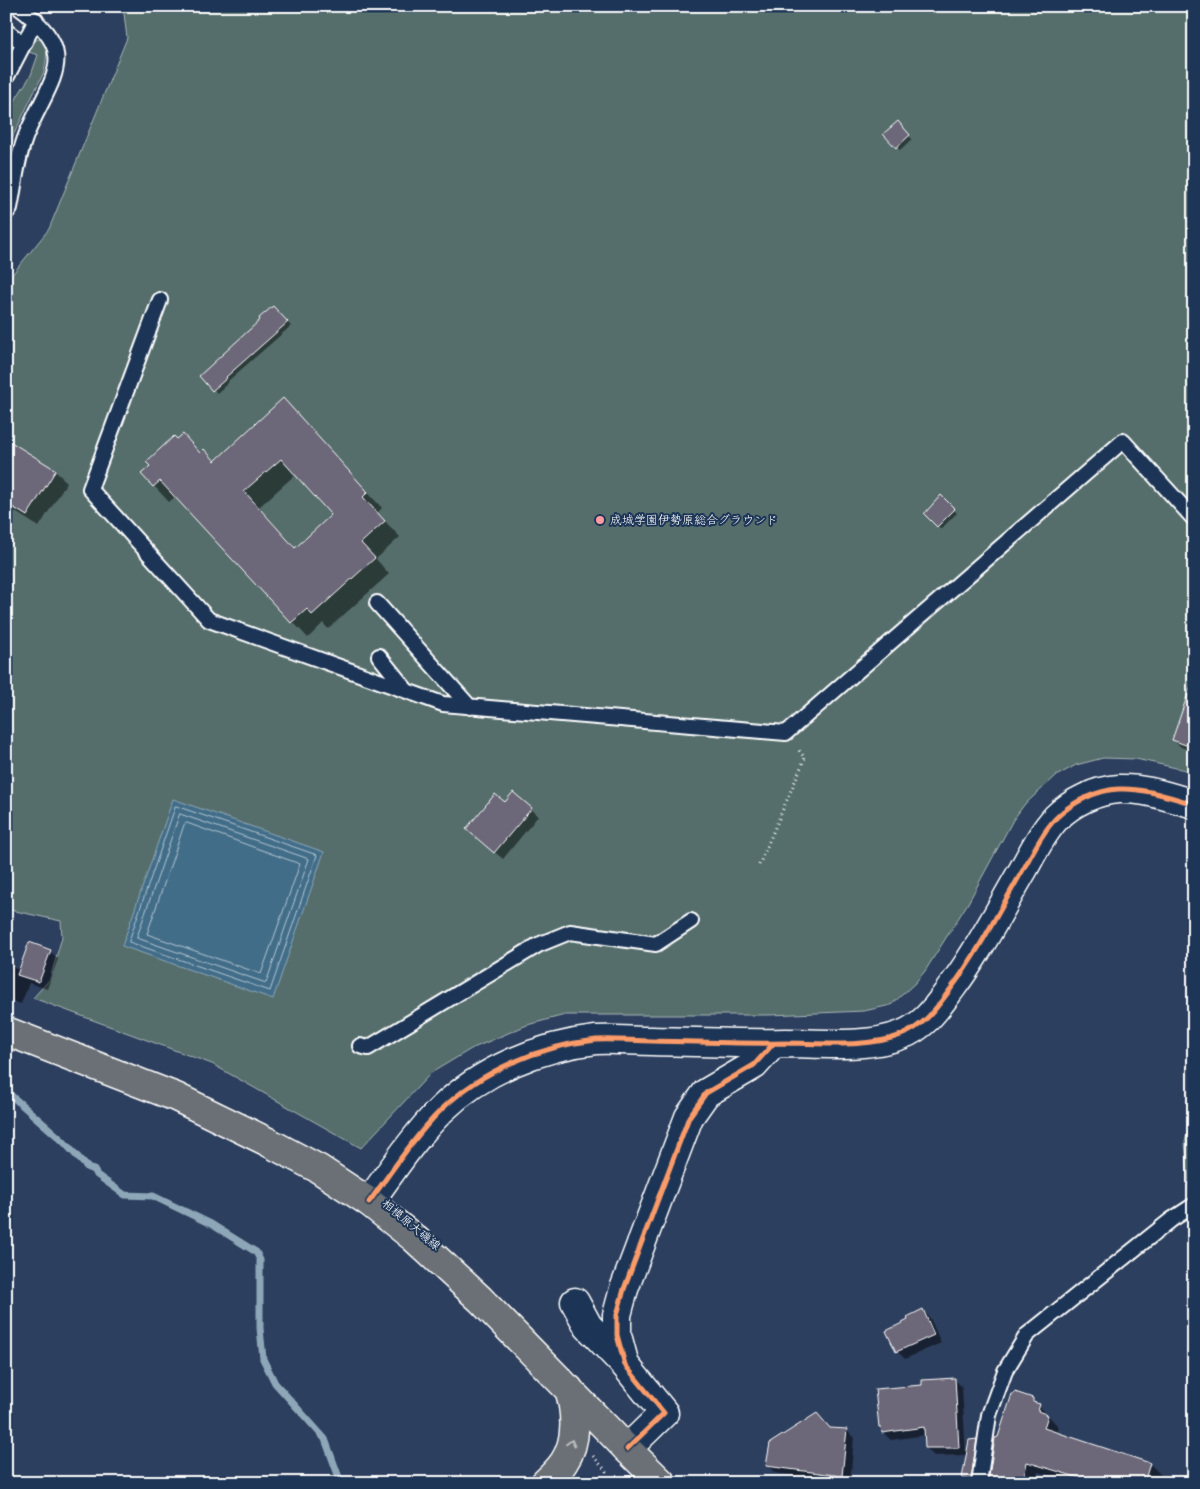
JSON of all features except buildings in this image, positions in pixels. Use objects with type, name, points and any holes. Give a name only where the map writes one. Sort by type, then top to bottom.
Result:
[{"type":"main road","name":"相模原大磯線","points":[[6,1031],[176,1097],[318,1169],[368,1202],[414,1238],[480,1299],[662,1483]]},
{"type":"main road","points":[[545,1483],[565,1462],[570,1446],[575,1418],[569,1389]]},
{"type":"street","points":[[368,1202],[421,1132],[443,1109],[498,1069],[526,1057],[563,1046],[598,1040],[772,1044],[868,1043],[888,1040],[919,1026],[931,1015],[960,976],[1048,828],[1058,816],[1082,800],[1116,789],[1135,789],[1158,793],[1194,804]]},
{"type":"street","points":[[625,1365],[617,1335],[616,1315],[689,1117],[706,1093],[754,1065],[772,1044]]},
{"type":"street","points":[[575,1302],[588,1326],[625,1365],[664,1413],[627,1449]]},
{"type":"lane","points":[[6,213],[10,208],[22,147],[51,84],[56,68],[57,56],[49,36],[36,20],[17,6]]},
{"type":"lane","points":[[6,78],[36,20]]},
{"type":"lane","points":[[6,31],[23,43]]},
{"type":"lane","points":[[160,300],[90,489],[209,620],[443,704],[786,733],[1123,441],[1194,519]]},
{"type":"lane","points":[[377,603],[470,706]]},
{"type":"lane","points":[[379,656],[408,692]]},
{"type":"lane","points":[[360,1046],[368,1048],[538,945],[570,932],[656,944],[691,921]]},
{"type":"lane","points":[[979,1483],[988,1415],[1005,1371],[1027,1335],[1163,1226],[1194,1205]]},
{"type":"path","points":[[759,864],[805,758],[786,733]]},
{"type":"path","points":[[587,1450],[609,1474]]},
{"type":"green space","name":"成城学園伊勢原総合グラウンド","points":[[123,6],[1194,6],[1194,772],[1136,759],[1103,758],[1076,765],[1056,776],[1024,805],[1013,820],[968,903],[925,971],[891,1005],[864,1011],[770,1015],[565,1015],[527,1025],[471,1049],[431,1073],[361,1148],[212,1064],[33,998],[50,979],[62,937],[61,921],[6,909],[6,282],[49,229],[127,38]]},
{"type":"green space","points":[[38,39],[45,40],[46,44],[44,72],[13,136],[6,162],[6,120],[17,97],[31,75],[38,55],[29,52],[32,43]]},
{"type":"green space","points":[[1194,1107],[1194,1219],[1192,1216],[1185,1142]]},
{"type":"water","points":[[173,799],[324,852],[273,999],[122,946]]},
{"type":"waterway","points":[[6,1091],[63,1141],[88,1168],[94,1170],[97,1175],[125,1195],[153,1196],[211,1224],[256,1252],[260,1260],[260,1328],[263,1359],[275,1383],[325,1439],[341,1483]]},
{"type":"cycle path","points":[[369,1202],[412,1143],[441,1110],[457,1096],[493,1072],[533,1054],[575,1043],[596,1040],[844,1044],[874,1042],[901,1035],[917,1027],[930,1015],[962,973],[989,930],[1042,836],[1062,812],[1094,794],[1119,789],[1148,791],[1194,804]]},
{"type":"cycle path","points":[[627,1449],[664,1413],[625,1365],[617,1335],[617,1315],[624,1289],[689,1117],[706,1093],[754,1065],[773,1044]]},
{"type":"place","name":"成城学園伊勢原総合グラウンド","points":[[600,520]]}]
